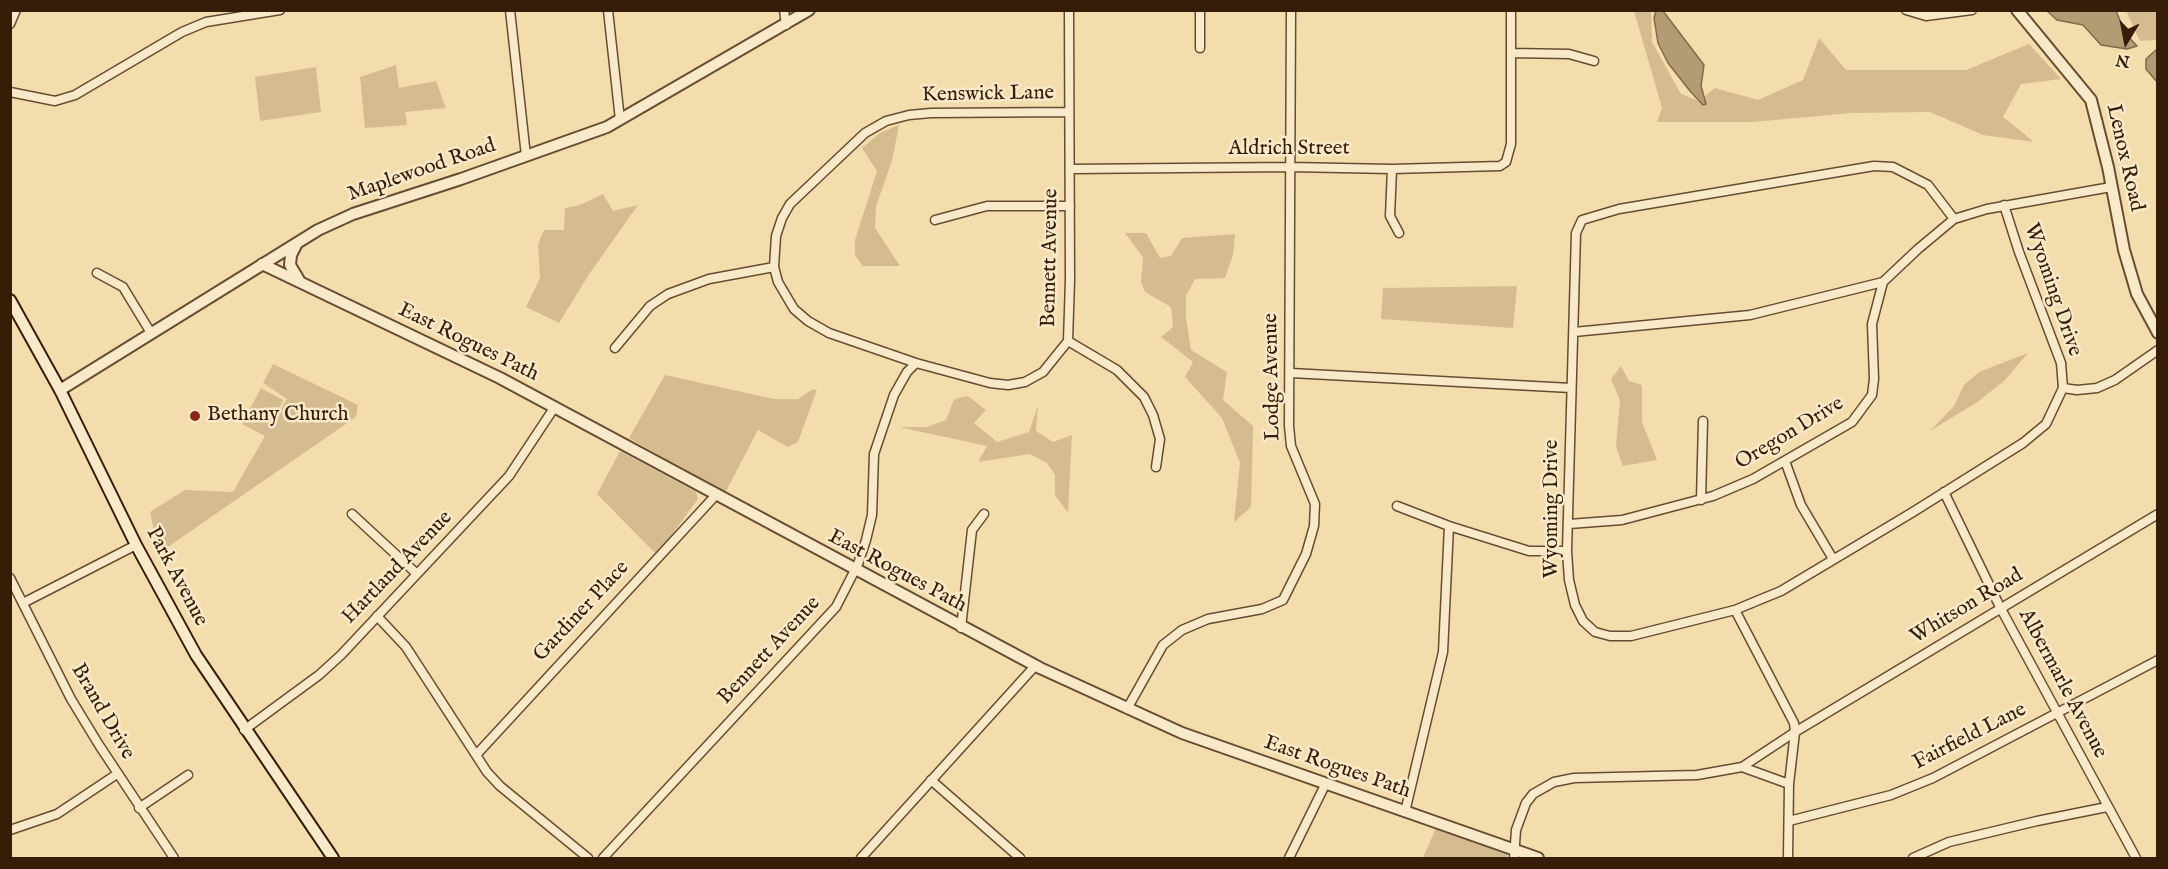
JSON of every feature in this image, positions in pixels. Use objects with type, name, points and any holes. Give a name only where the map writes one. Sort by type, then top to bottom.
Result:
[{"type":"street","points":[[10,24],[16,10]]},
{"type":"street","points":[[10,92],[55,101],[75,95],[182,32],[206,22],[280,10]]},
{"type":"street","points":[[510,10],[526,156]]},
{"type":"street","points":[[608,10],[620,120]]},
{"type":"street","points":[[784,10],[786,25]]},
{"type":"street","name":"Maplewood Road","points":[[60,390],[302,239],[353,214],[526,156],[620,120],[809,10]]},
{"type":"street","name":"Bennett Avenue","points":[[603,858],[836,607],[854,571],[872,515],[874,454],[894,395],[907,372],[916,363],[990,383],[1008,385],[1025,382],[1043,372],[1068,341],[1071,170],[1069,10]]},
{"type":"street","points":[[1200,10],[1200,48]]},
{"type":"street","name":"Lodge Avenue","points":[[1127,709],[1150,664],[1163,645],[1172,638],[1195,624],[1262,609],[1283,600],[1306,555],[1314,526],[1315,504],[1291,446],[1291,10]]},
{"type":"street","points":[[1511,10],[1512,53],[1569,54],[1594,61]]},
{"type":"street","points":[[1906,10],[1926,16],[1972,10]]},
{"type":"street","name":"Lenox Road","points":[[2017,10],[2091,100],[2130,272],[2157,333]]},
{"type":"street","name":"Aldrich Street","points":[[1071,170],[1290,166],[1392,169],[1492,168],[1506,162],[1511,144],[1512,53]]},
{"type":"street","name":"Kenswick Lane","points":[[774,267],[776,236],[790,204],[865,133],[886,121],[909,114],[1069,112]]},
{"type":"street","name":"Wyoming Drive","points":[[1954,219],[1928,185],[1893,167],[1874,166],[1595,214],[1582,220],[1576,233],[1567,551],[1569,580],[1575,605],[1583,621],[1595,632],[1610,636],[1630,636],[1735,610],[1781,591],[2023,443],[2046,424],[2063,388],[2061,363],[2055,342],[2019,252],[2004,205]]},
{"type":"street","points":[[1392,169],[1390,216],[1399,233]]},
{"type":"street","points":[[1574,332],[1750,315],[1883,282],[1954,219],[2004,205],[2111,187]]},
{"type":"street","points":[[935,220],[987,206],[1070,206]]},
{"type":"street","points":[[301,283],[292,270],[290,260],[294,247],[302,239]]},
{"type":"street","name":"East Rogues Path","points":[[262,264],[500,378],[960,628],[1127,709],[1182,733],[1405,812],[1514,854],[1538,858]]},
{"type":"street","points":[[615,348],[650,306],[668,294],[709,279],[774,267],[784,294],[794,309],[808,321],[829,333],[916,363]]},
{"type":"street","points":[[97,273],[123,287],[151,333]]},
{"type":"street","name":"Oregon Drive","points":[[1569,524],[1622,520],[1701,500],[1729,490],[1852,422],[1872,395],[1874,379],[1872,324],[1883,282]]},
{"type":"street","name":"Park Avenue","points":[[10,300],[60,390],[136,545],[196,655],[244,730],[333,858]]},
{"type":"street","points":[[1068,341],[1117,370],[1144,397],[1153,415],[1160,439],[1156,467]]},
{"type":"street","points":[[2063,388],[2077,390],[2097,388],[2115,380],[2157,350]]},
{"type":"street","points":[[1291,373],[1571,388]]},
{"type":"street","name":"Hartland Avenue","points":[[244,730],[319,675],[377,616],[508,476],[554,408]]},
{"type":"street","points":[[1701,500],[1703,421]]},
{"type":"street","points":[[1785,461],[1801,505],[1833,559]]},
{"type":"street","name":"Albermarle Avenue","points":[[1944,492],[2000,607],[2136,858]]},
{"type":"street","name":"Gardiner Place","points":[[477,754],[715,496]]},
{"type":"street","points":[[1396,506],[1449,526],[1529,551],[1567,551]]},
{"type":"street","points":[[352,514],[417,574]]},
{"type":"street","points":[[960,628],[972,530],[984,514]]},
{"type":"street","name":"Whitson Road","points":[[1742,767],[1795,732],[2000,607],[2157,514]]},
{"type":"street","points":[[1405,812],[1443,652],[1449,526]]},
{"type":"street","points":[[23,603],[136,545]]},
{"type":"street","name":"Brand Drive","points":[[10,578],[71,699],[117,774],[174,858]]},
{"type":"street","points":[[1735,610],[1794,723],[1789,784],[1788,858]]},
{"type":"street","points":[[377,616],[406,647],[487,772],[500,786],[588,858]]},
{"type":"street","name":"Fairfield Lane","points":[[1789,821],[1881,798],[1933,778],[2157,660]]},
{"type":"street","points":[[861,858],[1035,666]]},
{"type":"street","points":[[1514,854],[1518,822],[1526,803],[1533,795],[1554,782],[1574,778],[1697,775],[1742,767],[1789,784]]},
{"type":"street","points":[[10,830],[57,814],[117,774]]},
{"type":"street","points":[[139,807],[188,775]]},
{"type":"street","points":[[931,780],[1020,858]]},
{"type":"street","points":[[1289,858],[1325,784]]},
{"type":"street","points":[[1913,858],[1949,842],[2107,807]]},
{"type":"shaded area","points":[[1656,10],[1663,11],[1704,65],[1701,86],[1706,104],[1703,105],[1690,91],[1668,63],[1658,43],[1654,18]]},
{"type":"shaded area","points":[[1634,11],[1651,11],[1652,42],[1681,94],[1699,101],[1715,88],[1758,100],[1803,80],[1819,38],[1846,70],[1966,70],[2029,44],[2061,79],[2021,84],[2003,117],[2034,142],[1983,135],[1930,112],[1851,113],[1753,122],[1657,122],[1662,108]]},
{"type":"shaded area","points":[[2047,11],[2116,11],[2126,34],[2137,46],[2127,49],[2101,45],[2083,25],[2057,20]]},
{"type":"shaded area","points":[[2126,11],[2157,11],[2157,40],[2140,41]]},
{"type":"shaded area","points":[[2157,49],[2157,82],[2146,69],[2146,59]]},
{"type":"shaded area","points":[[396,65],[399,88],[436,81],[446,108],[405,112],[407,125],[365,128],[360,77]]},
{"type":"shaded area","points":[[316,67],[321,112],[260,121],[255,77]]},
{"type":"shaded area","points":[[899,125],[892,161],[876,206],[875,228],[900,266],[863,266],[855,255],[855,240],[877,171],[862,148],[880,133]]},
{"type":"shaded area","points":[[603,194],[613,211],[638,205],[590,273],[559,323],[526,307],[540,278],[538,244],[544,230],[564,230],[565,208],[580,205]]},
{"type":"shaded area","points":[[1125,233],[1146,233],[1160,258],[1171,256],[1182,238],[1235,234],[1233,255],[1225,278],[1195,279],[1186,296],[1186,318],[1191,350],[1227,372],[1223,400],[1253,426],[1251,507],[1234,522],[1240,463],[1222,418],[1185,377],[1193,362],[1161,337],[1173,327],[1171,307],[1145,292],[1141,282],[1143,257]]},
{"type":"shaded area","points":[[1517,286],[1513,328],[1381,319],[1383,288]]},
{"type":"shaded area","points":[[2028,353],[2005,380],[1979,401],[1930,431],[1954,406],[1964,385],[1979,372]]},
{"type":"shaded area","points":[[273,364],[358,405],[356,417],[159,553],[150,512],[185,490],[233,492],[265,436],[242,424],[261,388],[283,400],[271,425],[287,399],[263,383]]},
{"type":"shaded area","points":[[1621,366],[1629,381],[1642,385],[1642,422],[1657,460],[1623,466],[1621,461],[1616,446],[1620,400],[1611,379]]},
{"type":"shaded area","points":[[665,375],[774,399],[798,399],[811,390],[817,389],[798,442],[788,447],[758,430],[725,493],[629,438]]},
{"type":"shaded area","points":[[968,396],[986,410],[974,423],[997,442],[1029,432],[1038,405],[1036,431],[1053,442],[1072,435],[1068,513],[1055,495],[1055,475],[1047,463],[1030,454],[978,462],[987,446],[899,427],[927,427],[946,420],[954,399]]},
{"type":"shaded area","points":[[620,451],[696,492],[698,499],[657,555],[597,494]]},
{"type":"shaded area","points":[[1436,828],[1507,854],[1507,858],[1423,858]]},
{"type":"place","name":"Bethany Church","points":[[195,416]]}]
